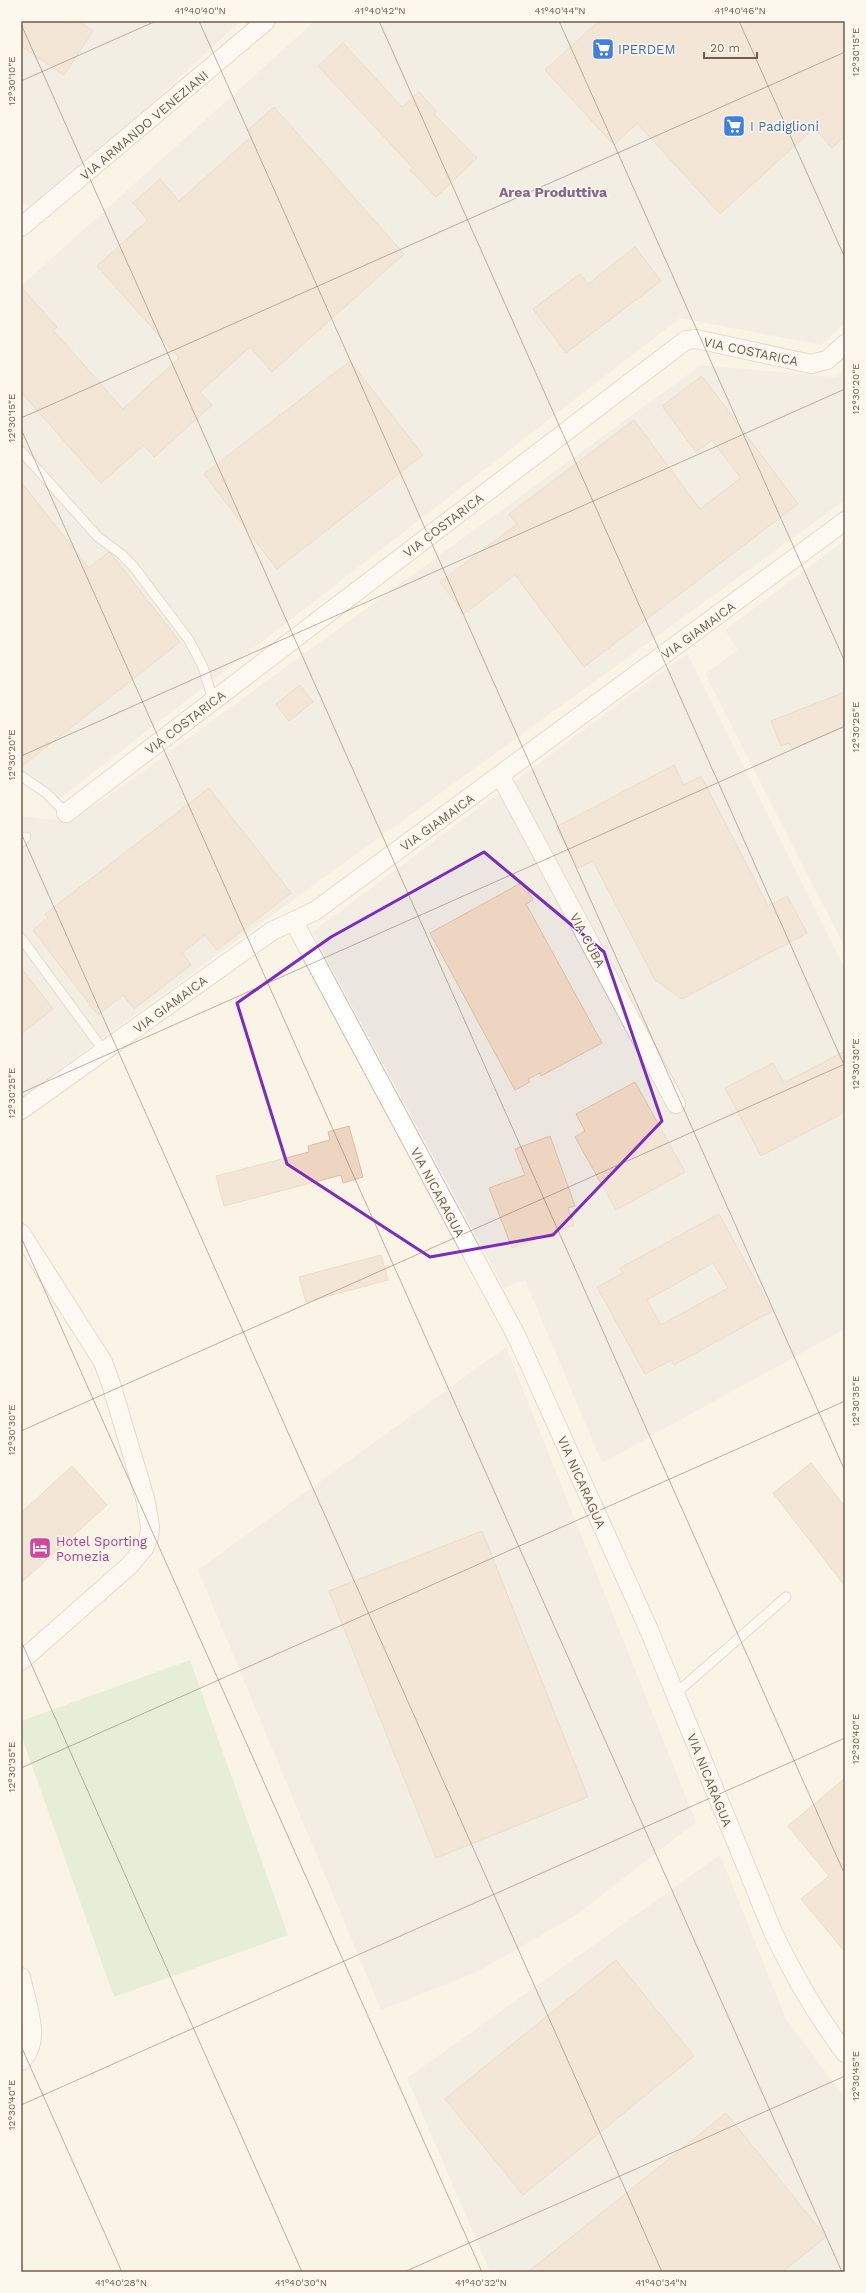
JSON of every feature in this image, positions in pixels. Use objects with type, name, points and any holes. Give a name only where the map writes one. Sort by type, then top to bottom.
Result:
[{"type":"street","name":"VIA ARMANDO VENEZIANI","points":[[21,228],[266,21]]},
{"type":"street","name":"VIA COSTARICA","points":[[66,813],[686,340],[696,339],[811,364],[827,360],[845,344]]},
{"type":"street","name":"VIA GIAMAICA","points":[[21,1110],[272,931],[315,911],[845,521]]},
{"type":"street","name":"VIA CUBA","points":[[500,775],[676,1104]]},
{"type":"street","name":"VIA NICARAGUA","points":[[294,922],[517,1337],[649,1630],[773,1932],[792,1972],[814,2011],[845,2053]]},
{"type":"street","points":[[21,1233],[103,1362],[145,1498],[150,1526],[149,1537],[144,1548],[130,1564],[21,1661]]},
{"type":"street","points":[[21,1977],[33,2039],[30,2051],[21,2061]]},
{"type":"lane","points":[[21,451],[98,537],[121,554],[132,566],[192,645],[203,667],[213,700]]},
{"type":"lane","points":[[21,776],[46,793],[66,813]]},
{"type":"lane","points":[[21,938],[104,1051]]},
{"type":"lane","points":[[675,1694],[786,1597]]},
{"type":"highlighted area","points":[[484,852],[604,952],[662,1121],[553,1235],[430,1257],[287,1164],[237,1003],[331,937]]},
{"type":"shaded area","points":[[21,21],[241,21],[34,211],[21,200]]},
{"type":"shaded area","points":[[315,21],[845,21],[845,323],[821,345],[680,318],[50,806],[21,768],[21,286]]},
{"type":"shaded area","points":[[701,365],[835,377],[845,368],[845,500],[21,1097],[21,816],[67,821],[99,803]]},
{"type":"shaded area","points":[[845,540],[845,948],[705,674],[738,650],[725,630]]},
{"type":"shaded area","points":[[687,653],[845,969],[845,1329],[602,1463],[525,1280],[504,1288],[312,932]]},
{"type":"shaded area","points":[[506,1347],[696,1822],[576,1915],[477,1972],[381,2010],[198,1570]]},
{"type":"shaded area","points":[[720,1855],[786,2019],[845,2098],[845,2272],[490,2272],[407,2078]]},
{"type":"green space","points":[[190,1660],[288,1935],[114,1997],[21,1735],[21,1721]]},
{"type":"building","points":[[21,21],[79,21],[93,31],[64,75],[21,46]]},
{"type":"building","name":"I Padiglioni","points":[[599,21],[845,21],[845,136],[832,148],[814,128],[720,214],[637,123],[614,145],[545,70]]},
{"type":"building","points":[[343,43],[402,107],[419,92],[436,111],[434,114],[477,158],[436,197],[410,170],[413,168],[318,66]]},
{"type":"building","points":[[274,107],[404,254],[272,372],[250,347],[200,392],[212,405],[154,457],[144,445],[101,483],[21,392],[21,287],[57,327],[53,330],[123,409],[179,358],[97,266],[148,220],[133,203],[160,179],[179,201],[252,136],[248,130]]},
{"type":"building","points":[[635,247],[661,281],[566,353],[533,309],[580,274],[588,284]]},
{"type":"building","points":[[350,361],[423,455],[277,569],[204,474]]},
{"type":"building","points":[[702,376],[798,504],[584,667],[515,575],[464,614],[440,582],[517,524],[509,514],[634,420],[700,509],[741,478],[712,440],[696,452],[662,406]]},
{"type":"building","points":[[21,482],[89,568],[109,552],[112,555],[180,642],[21,767]]},
{"type":"building","points":[[300,685],[313,702],[289,721],[276,704]]},
{"type":"building","points":[[845,692],[845,727],[792,748],[789,743],[781,746],[771,721]]},
{"type":"building","points":[[674,765],[684,785],[701,776],[768,906],[787,896],[807,933],[682,999],[655,980],[593,861],[578,868],[556,827]]},
{"type":"building","points":[[209,788],[291,893],[217,950],[205,935],[182,953],[191,965],[134,1009],[123,995],[98,1015],[33,930],[48,918],[45,914]]},
{"type":"building","points":[[523,882],[533,900],[526,904],[602,1043],[541,1076],[540,1073],[528,1079],[530,1082],[515,1090],[430,933]]},
{"type":"building","points":[[21,968],[53,1009],[21,1034]]},
{"type":"building","points":[[845,1051],[845,1112],[761,1156],[725,1088],[773,1063],[784,1083]]},
{"type":"building","points":[[635,1082],[685,1172],[616,1210],[575,1137],[585,1131],[576,1114]]},
{"type":"building","points":[[349,1126],[363,1177],[343,1183],[341,1175],[224,1206],[216,1176],[309,1152],[308,1146],[330,1140],[328,1132]]},
{"type":"building","points":[[550,1136],[575,1206],[568,1208],[574,1225],[512,1248],[489,1188],[525,1175],[515,1149]]},
{"type":"building","points":[[719,1214],[772,1311],[674,1365],[671,1360],[645,1374],[597,1287],[623,1273],[620,1268]],"holes":[[[713,1263],[728,1288],[661,1325],[647,1300]]]},
{"type":"building","points":[[381,1255],[388,1280],[306,1302],[299,1277]]},
{"type":"building","points":[[811,1463],[845,1507],[845,1586],[773,1493]]},
{"type":"building","name":"Hotel Sporting Pomezia","points":[[72,1466],[107,1505],[21,1583],[21,1513]]},
{"type":"building","points":[[482,1531],[588,1797],[436,1858],[329,1591]]},
{"type":"building","points":[[845,1778],[845,1952],[801,1899],[829,1876],[788,1826]]},
{"type":"building","points":[[616,1960],[694,2056],[523,2195],[445,2099]]},
{"type":"building","points":[[726,2113],[826,2237],[782,2272],[528,2272]]},
{"type":"place","name":"IPERDEM","points":[[603,49]]},
{"type":"place","name":"I Padiglioni","points":[[734,126]]},
{"type":"place","name":"Hotel Sporting Pomezia","points":[[40,1548]]},
{"type":"district","name":"Area Produttiva","points":[[553,192]]}]
